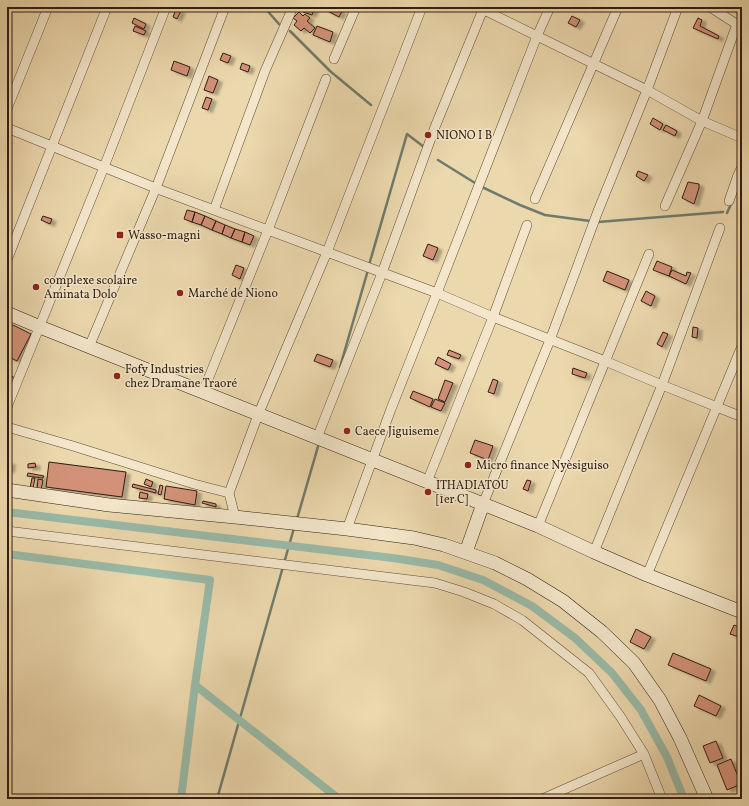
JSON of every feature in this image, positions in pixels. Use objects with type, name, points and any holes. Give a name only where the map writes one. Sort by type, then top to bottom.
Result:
[{"type":"street","points":[[7,109],[48,7]]},
{"type":"street","points":[[7,260],[107,7]]},
{"type":"street","points":[[7,407],[104,167],[166,7]]},
{"type":"street","points":[[89,347],[156,188],[224,7]]},
{"type":"street","points":[[214,210],[265,71],[293,7]]},
{"type":"street","points":[[334,59],[356,7]]},
{"type":"street","points":[[235,517],[228,493],[258,414],[327,252],[422,7]]},
{"type":"street","points":[[347,529],[391,409],[537,36],[550,7]]},
{"type":"street","points":[[535,199],[618,7]]},
{"type":"street","points":[[466,552],[483,504],[550,340],[598,211],[647,90],[678,7]]},
{"type":"street","points":[[665,206],[702,121],[740,26],[710,7]]},
{"type":"street","points":[[317,438],[382,272],[435,127],[481,8],[647,90],[702,121],[742,138]]},
{"type":"street","points":[[202,392],[268,230],[326,79]]},
{"type":"street","points":[[7,128],[156,188],[437,293],[742,417]]},
{"type":"street","points":[[729,201],[742,167]]},
{"type":"street","points":[[427,482],[528,225]]},
{"type":"street","points":[[594,552],[662,385],[720,228]]},
{"type":"street","points":[[538,526],[649,254]]},
{"type":"street","points":[[7,313],[372,461],[538,526],[647,575],[742,612]]},
{"type":"street","points":[[647,575],[742,346]]},
{"type":"street","points":[[7,427],[228,493]]},
{"type":"street","points":[[7,490],[109,505],[347,529],[414,538],[444,545],[495,563],[526,579],[563,602],[602,632],[634,663],[660,700],[680,738],[707,799]]},
{"type":"street","points":[[7,531],[435,583],[464,592],[494,604],[522,620],[589,673],[620,716],[644,754],[662,799]]},
{"type":"street","points":[[542,799],[644,754]]},
{"type":"building","points":[[305,7],[313,7],[314,9],[312,15],[303,12]]},
{"type":"building","points":[[320,7],[335,7],[342,11],[339,17]]},
{"type":"building","points":[[176,9],[181,11],[177,19],[173,17]]},
{"type":"building","points":[[299,12],[303,16],[305,14],[310,18],[307,21],[315,28],[310,33],[304,28],[301,31],[294,25],[297,21],[293,18]]},
{"type":"building","points":[[572,16],[580,20],[576,27],[568,23]]},
{"type":"building","points":[[134,18],[146,24],[144,29],[132,23]]},
{"type":"building","points":[[698,18],[702,20],[700,26],[719,36],[718,39],[693,28]]},
{"type":"building","points":[[135,26],[146,31],[144,35],[133,31]]},
{"type":"building","points":[[317,26],[333,32],[330,42],[313,35]]},
{"type":"building","points":[[223,53],[231,56],[228,63],[220,60]]},
{"type":"building","points":[[174,61],[190,67],[187,76],[171,70]]},
{"type":"building","points":[[242,63],[250,66],[248,72],[240,69]]},
{"type":"building","points":[[209,76],[218,80],[213,93],[204,90]]},
{"type":"building","points":[[206,97],[212,99],[208,110],[202,108]]},
{"type":"building","points":[[653,118],[663,124],[660,130],[650,124]]},
{"type":"building","points":[[666,125],[677,131],[675,136],[663,130]]},
{"type":"building","points":[[638,171],[648,175],[644,181],[636,176]]},
{"type":"building","points":[[688,182],[699,184],[694,204],[682,198]]},
{"type":"building","points":[[187,210],[195,212],[192,222],[184,219]]},
{"type":"building","points":[[195,212],[205,216],[201,225],[192,222]]},
{"type":"building","points":[[43,216],[52,219],[50,224],[41,220]]},
{"type":"building","points":[[205,216],[216,221],[212,230],[201,225]]},
{"type":"building","points":[[216,221],[225,225],[222,234],[212,230]]},
{"type":"building","points":[[225,225],[235,229],[231,238],[222,234]]},
{"type":"building","points":[[235,229],[245,232],[242,242],[231,238]]},
{"type":"building","points":[[245,232],[254,236],[250,245],[242,242]]},
{"type":"building","points":[[428,244],[438,248],[433,260],[423,256]]},
{"type":"building","points":[[657,261],[672,267],[669,276],[653,270]]},
{"type":"building","points":[[236,265],[244,268],[240,279],[232,275]]},
{"type":"building","points":[[672,270],[686,276],[687,272],[691,273],[686,284],[669,276]]},
{"type":"building","points":[[607,271],[629,280],[625,290],[603,281]]},
{"type":"building","points":[[646,291],[655,296],[651,306],[641,301]]},
{"type":"building","points":[[9,323],[31,334],[17,361],[7,356],[7,326]]},
{"type":"building","points":[[693,327],[698,328],[697,338],[692,337]]},
{"type":"building","points":[[663,332],[668,334],[662,347],[657,344]]},
{"type":"building","points":[[449,350],[461,355],[459,359],[447,355]]},
{"type":"building","points":[[317,354],[333,360],[330,367],[314,361]]},
{"type":"building","points":[[438,357],[451,364],[448,370],[435,364]]},
{"type":"building","points":[[573,368],[587,373],[585,378],[572,374]]},
{"type":"building","points":[[7,374],[15,378],[7,396]]},
{"type":"building","points":[[493,379],[498,381],[494,394],[488,392]]},
{"type":"building","points":[[445,380],[453,383],[445,402],[438,399]]},
{"type":"building","points":[[413,391],[433,399],[430,407],[410,398]]},
{"type":"building","points":[[435,399],[445,403],[441,411],[431,407]]},
{"type":"building","points":[[475,440],[493,446],[488,460],[470,453]]},
{"type":"building","points":[[7,462],[11,462],[10,470],[7,470]]},
{"type":"building","points":[[49,462],[126,472],[122,497],[46,487]]},
{"type":"building","points":[[35,463],[36,467],[28,468],[28,464]]},
{"type":"building","points":[[28,473],[44,476],[43,478],[27,476]]},
{"type":"building","points":[[32,478],[35,478],[33,488],[30,488]]},
{"type":"building","points":[[38,479],[43,480],[41,490],[37,489]]},
{"type":"building","points":[[146,479],[153,482],[151,487],[144,484]]},
{"type":"building","points":[[527,480],[531,481],[528,491],[523,489]]},
{"type":"building","points":[[133,484],[156,490],[156,493],[132,487]]},
{"type":"building","points":[[160,485],[163,486],[161,495],[158,494]]},
{"type":"building","points":[[166,486],[197,491],[195,505],[164,499]]},
{"type":"building","points":[[140,492],[148,494],[147,499],[139,498]]},
{"type":"building","points":[[203,501],[216,504],[216,507],[202,503]]},
{"type":"building","points":[[734,625],[742,628],[742,642],[738,640],[739,637],[730,634]]},
{"type":"building","points":[[636,629],[651,637],[644,649],[630,642]]},
{"type":"building","points":[[673,653],[711,669],[706,681],[668,665]]},
{"type":"building","points":[[699,695],[721,706],[716,716],[694,706]]},
{"type":"building","points":[[716,741],[723,758],[710,763],[703,746]]},
{"type":"building","points":[[731,759],[741,784],[727,790],[717,765]]},
{"type":"waterway","points":[[264,7],[279,24]]},
{"type":"waterway","points":[[734,7],[742,13]]},
{"type":"waterway","points":[[290,31],[330,71],[371,105]]},
{"type":"waterway","points":[[369,265],[407,134],[424,147]]},
{"type":"waterway","points":[[438,160],[475,183]]},
{"type":"waterway","points":[[737,188],[742,183]]},
{"type":"waterway","points":[[482,187],[545,215],[590,221]]},
{"type":"waterway","points":[[727,213],[731,204]]},
{"type":"waterway","points":[[598,222],[723,212]]},
{"type":"waterway","points":[[340,367],[368,270]]},
{"type":"waterway","points":[[297,519],[319,443]]},
{"type":"waterway","points":[[7,512],[393,558],[438,565],[483,580],[532,606],[575,638],[612,673],[641,710],[667,757],[684,799]]},
{"type":"waterway","points":[[217,799],[294,528]]},
{"type":"waterway","points":[[7,554],[210,580],[195,685],[339,799]]},
{"type":"waterway","points":[[181,799],[195,685]]},
{"type":"place","name":"NIONO I B","points":[[428,135]]},
{"type":"place","name":"Wasso-magni","points":[[120,235]]},
{"type":"place","name":"complexe scolaire Aminata Dolo","points":[[36,287]]},
{"type":"place","name":"Marché de Niono","points":[[180,293]]},
{"type":"place","name":"Fofy Industries chez Dramane Traoré","points":[[117,376]]},
{"type":"place","name":"Caece Jiguiseme","points":[[347,431]]},
{"type":"place","name":"Micro finance Nyèsiguiso","points":[[468,465]]},
{"type":"place","name":"ITHADIATOU [1er C]","points":[[428,492]]}]
